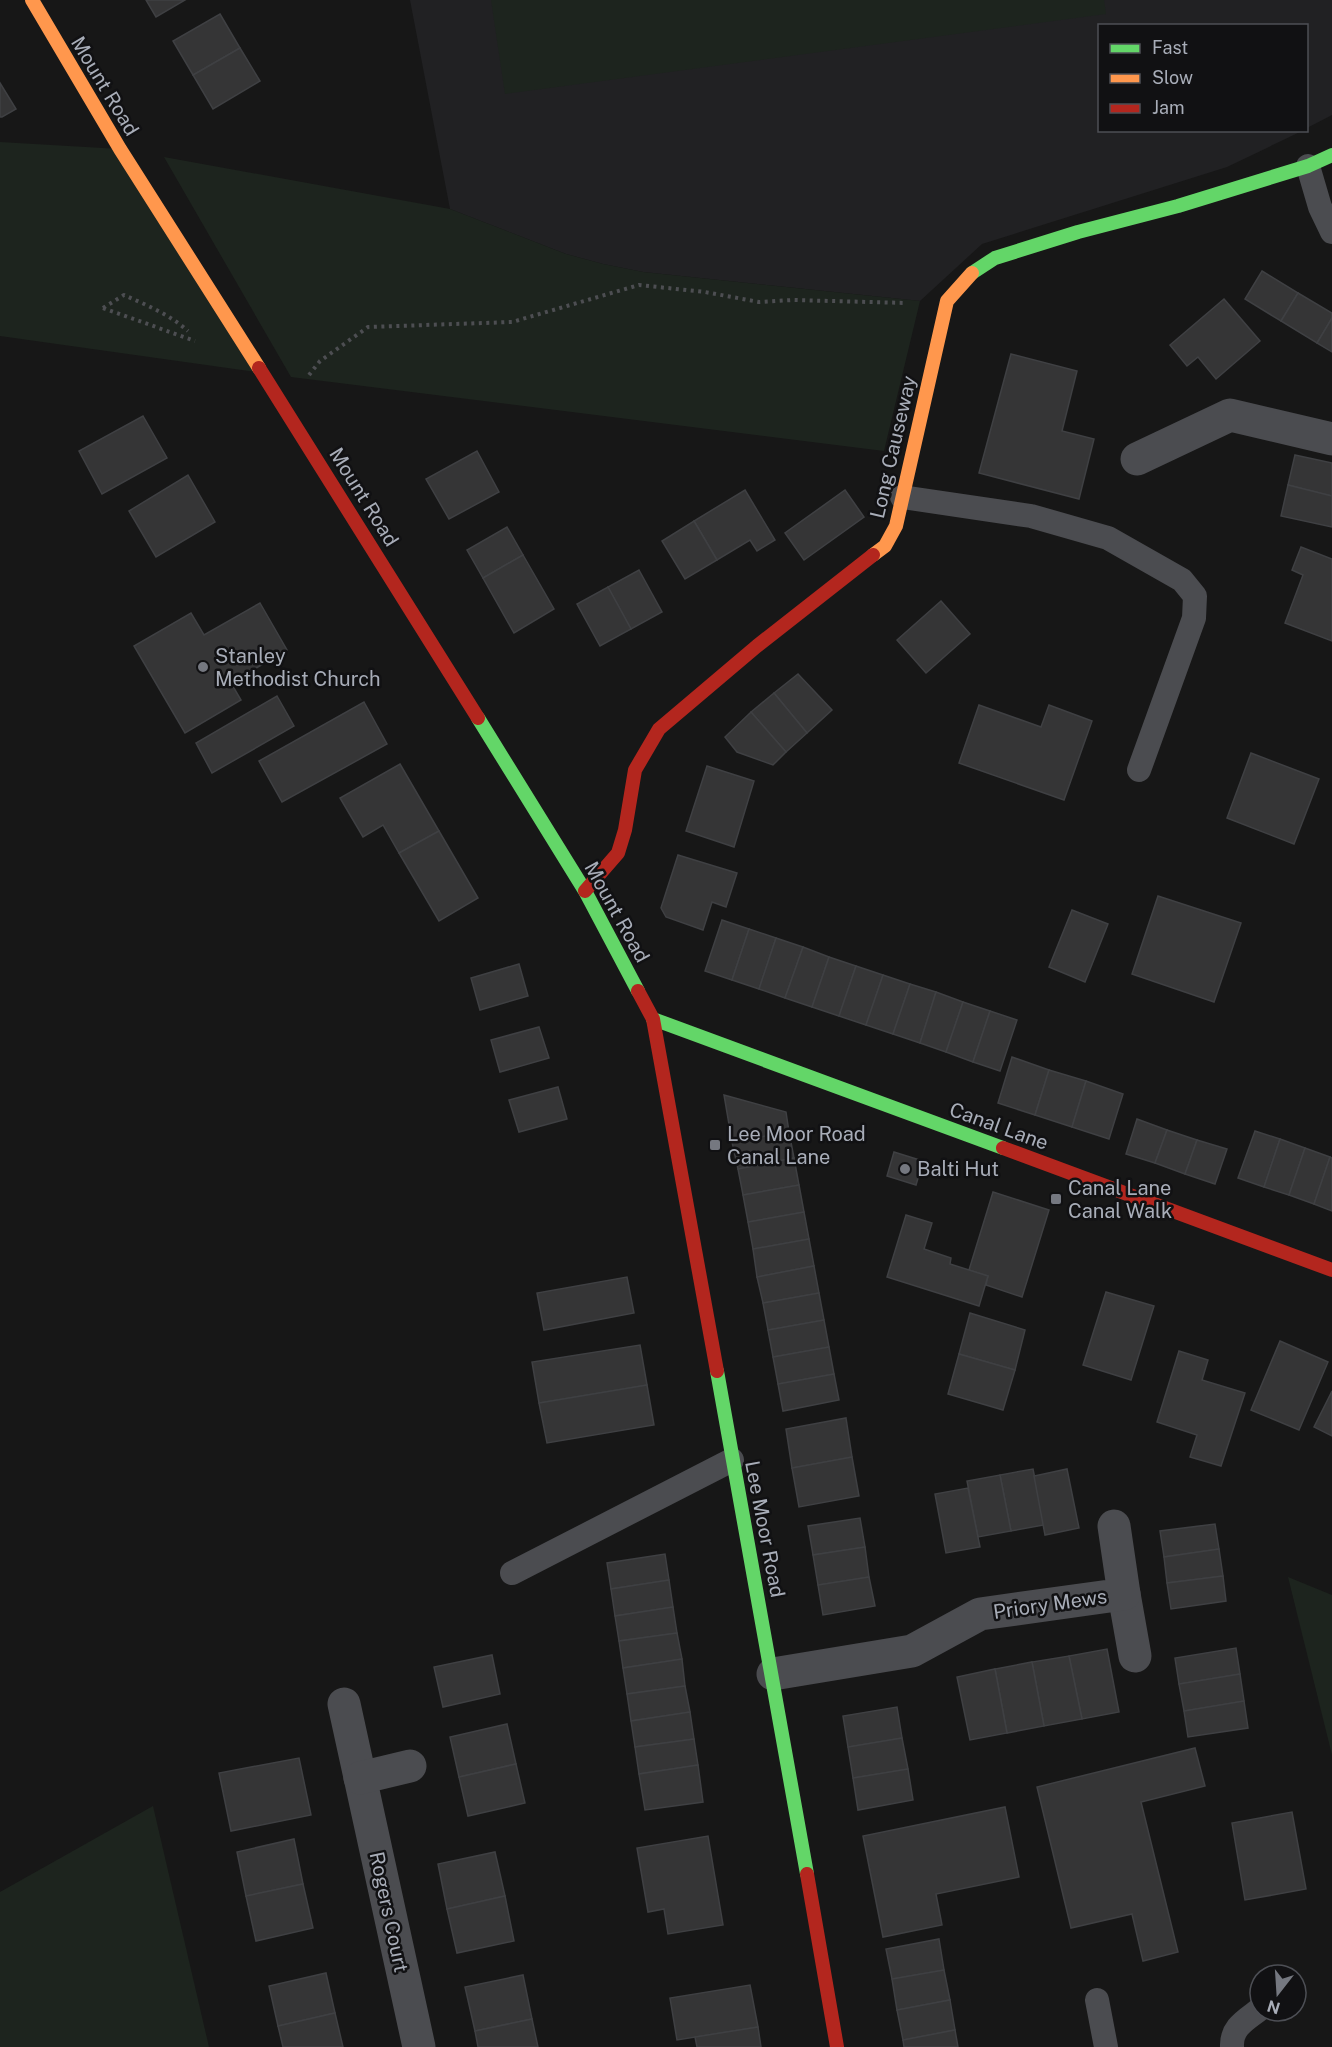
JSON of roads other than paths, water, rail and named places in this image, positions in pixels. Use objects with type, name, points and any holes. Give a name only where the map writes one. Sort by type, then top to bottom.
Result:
[{"type":"street","name":"Mount Road","points":[[32,0],[120,149],[289,413],[585,891],[653,1019]]},
{"type":"street","name":"Long Causeway","points":[[585,891],[618,853],[625,830],[635,770],[659,729],[757,646],[885,546],[896,526],[947,301],[968,275],[995,258],[1078,232],[1178,207],[1308,166],[1332,155]]},
{"type":"street","points":[[1137,459],[1230,415],[1332,439]]},
{"type":"street","name":"Canal Lane","points":[[653,1019],[1332,1270]]},
{"type":"street","name":"Lee Moor Road","points":[[653,1019],[837,2047]]},
{"type":"street","name":"Priory Mews","points":[[1114,1526],[1135,1656]]},
{"type":"street","name":"Priory Mews","points":[[772,1674],[912,1651],[980,1614],[1124,1594]]},
{"type":"street","name":"Rogers Court","points":[[344,1704],[418,2047]]},
{"type":"street","points":[[360,1778],[410,1766]]},
{"type":"lane","points":[[1308,166],[1320,207],[1332,232]]},
{"type":"lane","points":[[902,497],[1031,516],[1108,538],[1182,580],[1195,596],[1194,618],[1139,770]]},
{"type":"lane","points":[[512,1573],[732,1460]]},
{"type":"lane","points":[[1097,2000],[1106,2047]]},
{"type":"lane","points":[[1232,2047],[1237,2026],[1248,2018]]},
{"type":"place","name":"Stanley Methodist Church","points":[[203,667]]},
{"type":"place","name":"Lee Moor Road Canal Lane","points":[[715,1145]]},
{"type":"place","name":"Balti Hut","points":[[905,1169]]},
{"type":"place","name":"Canal Lane Canal Walk","points":[[1056,1199]]}]
